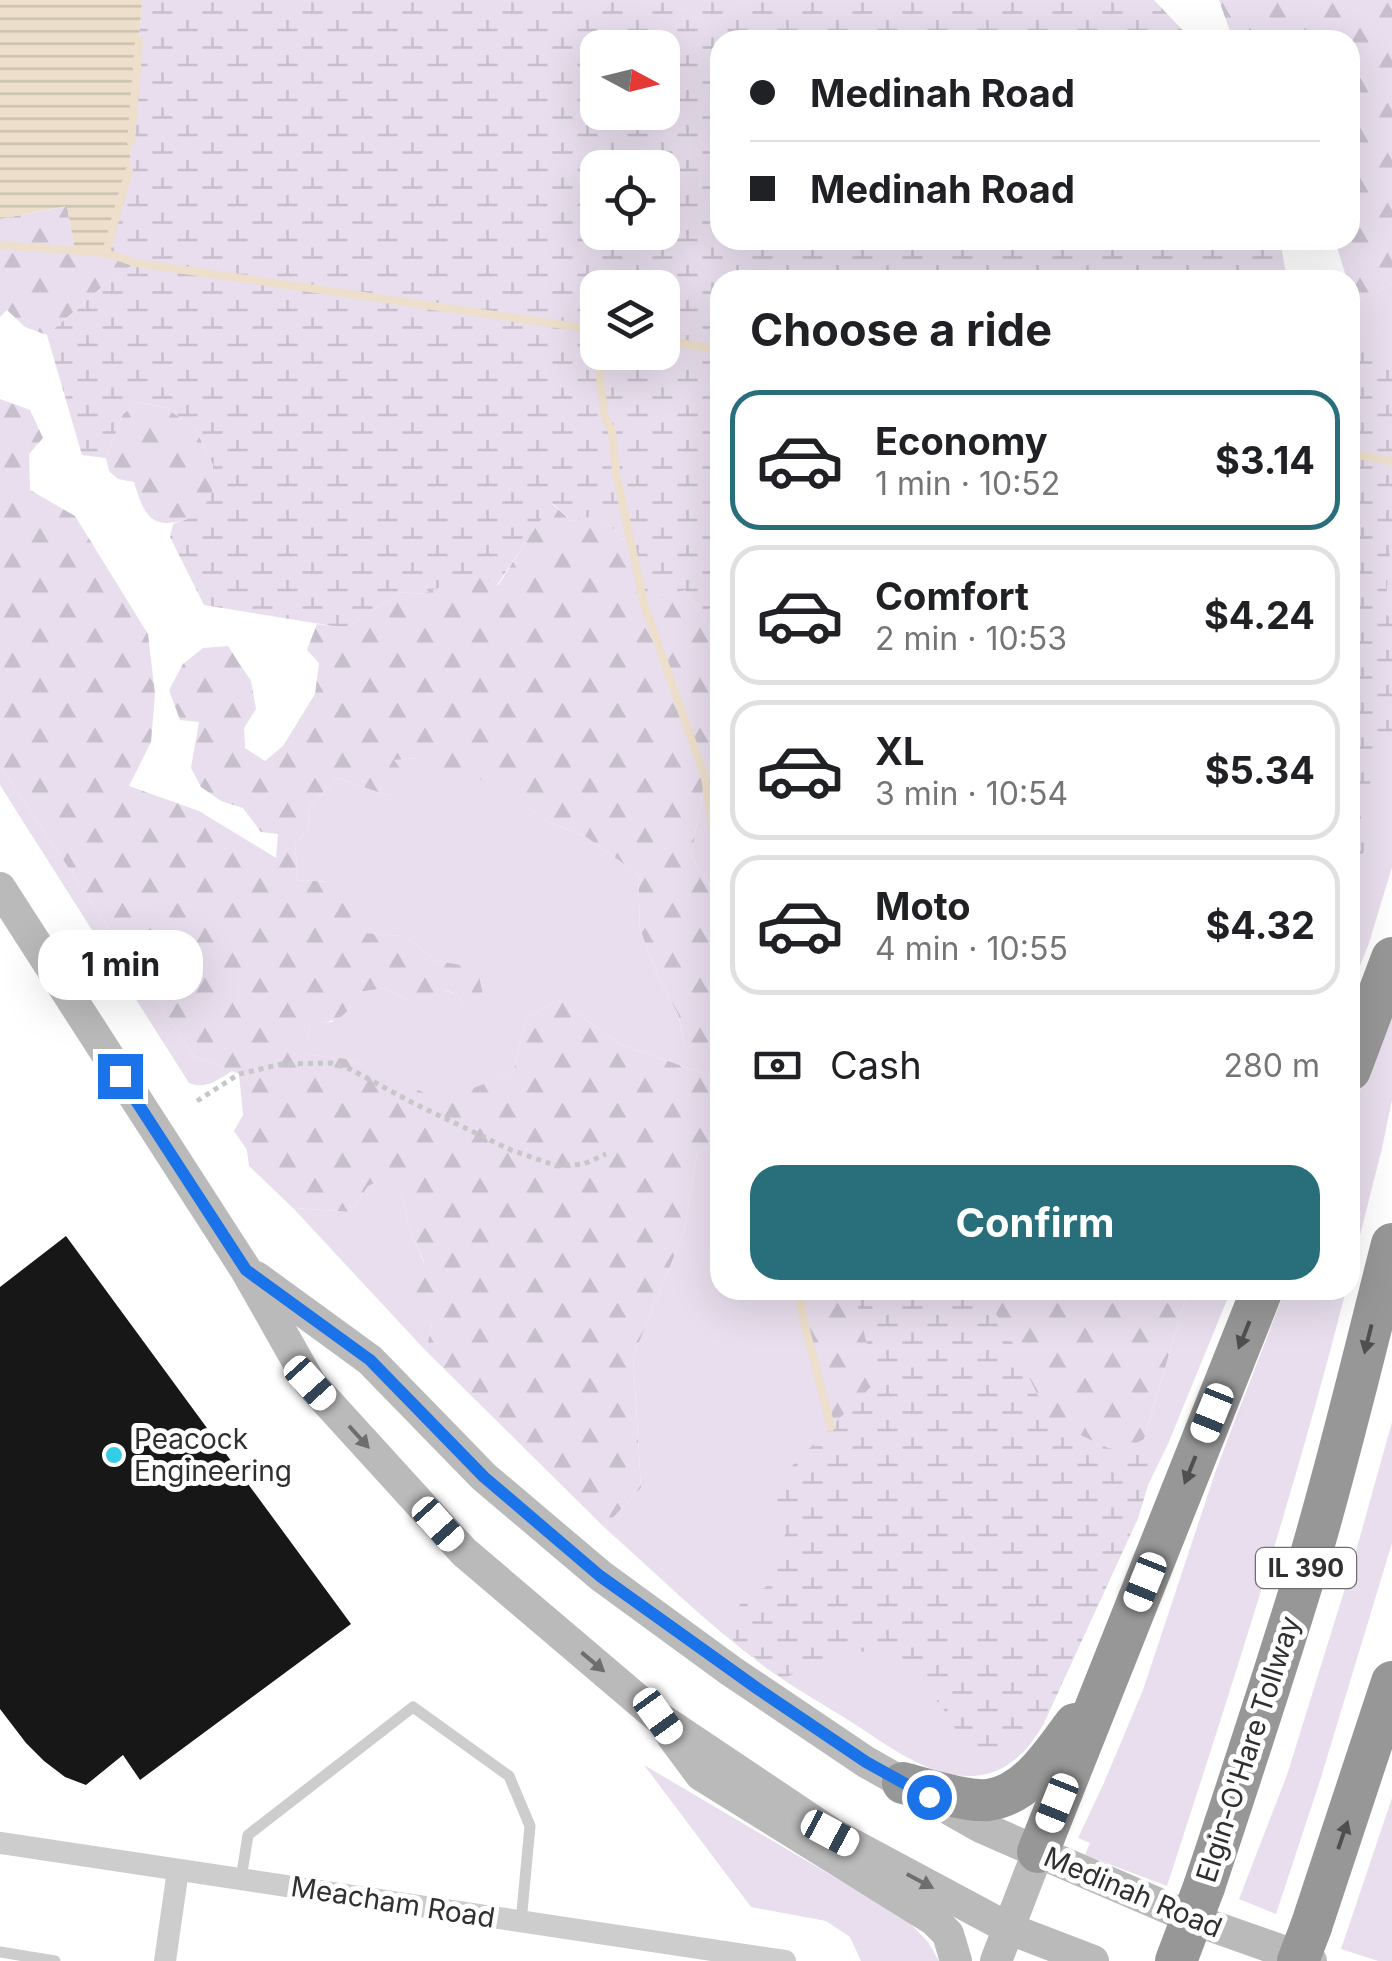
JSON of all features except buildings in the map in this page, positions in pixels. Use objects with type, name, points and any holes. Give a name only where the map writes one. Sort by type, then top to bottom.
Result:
[{"type":"highway","points":[[1360,1043],[1392,958]]},
{"type":"highway","name":"Elgin-O'Hare Tollway","points":[[1176,1961],[1256,1731],[1309,1559],[1392,1244]]},
{"type":"highway","points":[[1038,1852],[1258,1300]]},
{"type":"highway","points":[[1306,1950],[1392,1682]]},
{"type":"highway","points":[[903,1783],[988,1800],[1021,1788],[1053,1754],[1104,1684]]},
{"type":"main road","name":"Medinah Road","points":[[5,908],[246,1270],[310,1383],[464,1552],[658,1716],[830,1833],[1010,1929],[1093,1961]]},
{"type":"main road","name":"Medinah Road","points":[[246,1270],[370,1360],[484,1477],[600,1576],[866,1762],[981,1827],[1203,1923],[1306,1950]]},
{"type":"main road","points":[[658,1716],[701,1775],[934,1920],[948,1934],[956,1961]]},
{"type":"main road","points":[[996,1961],[1038,1852]]},
{"type":"street","name":"Meacham Road","points":[[0,1843],[786,1961]]},
{"type":"street","points":[[164,1961],[178,1870]]},
{"type":"lane","points":[[241,1880],[248,1835],[413,1707],[508,1776],[530,1826],[521,1922]]},
{"type":"lane","points":[[0,1952],[55,1961]]},
{"type":"path","points":[[197,1101],[239,1074],[282,1064],[332,1064],[350,1069],[511,1150],[557,1166],[584,1164],[606,1154]]},
{"type":"green space","points":[[142,0],[1154,0],[1182,30],[710,30],[710,250],[1282,250],[1285,270],[710,270],[710,629],[685,590],[644,604],[633,547],[598,515],[571,521],[552,503],[497,585],[477,575],[421,594],[401,592],[345,628],[204,605],[170,537],[173,524],[200,515],[213,490],[213,465],[195,428],[166,408],[138,402],[123,414],[106,458],[82,455],[47,335],[135,263],[106,253],[129,176]]},
{"type":"green space","points":[[1219,0],[1392,0],[1392,283],[1360,300],[1360,270],[1344,270],[1338,250],[1360,250],[1360,30],[1230,30]]},
{"type":"green space","points":[[67,206],[75,251],[106,253],[136,263],[47,335],[25,327],[7,310],[0,317],[0,219]]},
{"type":"green space","points":[[1392,283],[1392,867],[1360,966],[1360,300]]},
{"type":"green space","points":[[1360,349],[1373,354],[1392,372],[1392,524],[1385,612],[1392,621],[1392,736],[1384,745],[1360,811]]},
{"type":"green space","points":[[0,399],[30,410],[43,438],[29,454],[30,490],[75,516],[148,634],[155,694],[151,742],[129,786],[199,811],[276,858],[278,834],[261,832],[243,808],[221,801],[201,787],[191,768],[199,722],[180,720],[169,690],[183,664],[203,648],[228,646],[251,681],[256,709],[244,728],[245,748],[265,761],[283,746],[315,694],[319,663],[307,650],[317,624],[345,628],[401,592],[421,594],[477,574],[498,585],[551,503],[571,521],[597,514],[633,547],[644,603],[685,590],[710,629],[710,759],[691,857],[710,885],[710,1055],[701,1060],[685,1046],[678,1014],[658,977],[640,929],[638,874],[586,837],[545,820],[524,803],[524,784],[497,795],[476,775],[459,789],[436,787],[417,758],[394,760],[404,774],[404,789],[389,796],[338,778],[308,808],[310,827],[295,844],[298,880],[331,882],[350,892],[365,933],[404,936],[437,961],[457,964],[479,976],[484,999],[474,1017],[464,1013],[460,996],[445,990],[438,1002],[408,1001],[386,988],[358,992],[340,1017],[310,1024],[307,1041],[292,1053],[348,1059],[441,1100],[513,1073],[526,1019],[559,1000],[621,1045],[703,1073],[710,1079],[710,1146],[697,1153],[684,1232],[633,1357],[641,1488],[604,1527],[426,1351],[432,1324],[403,1286],[424,1262],[410,1230],[402,1197],[386,1178],[368,1186],[351,1212],[293,1208],[249,1166],[247,1150],[234,1131],[243,1115],[239,1074],[193,1055],[0,765]]},
{"type":"green space","points":[[138,402],[166,408],[195,428],[213,465],[213,490],[200,516],[156,521],[144,508],[134,482],[118,479],[109,471],[106,458],[123,414]]},
{"type":"green space","points":[[417,758],[524,784],[524,803],[545,820],[586,837],[638,874],[640,929],[658,977],[678,1014],[685,1046],[710,1051],[710,1079],[703,1073],[621,1045],[559,1000],[526,1019],[513,1073],[441,1101],[348,1059],[290,1053],[307,1041],[310,1023],[332,1022],[358,992],[386,988],[408,1001],[444,990],[460,996],[464,1012],[458,964],[437,961],[404,936],[365,933],[331,882],[298,880],[295,844],[310,827],[308,808],[338,778],[389,796],[393,760]]},
{"type":"green space","points":[[710,759],[710,885],[691,857]]},
{"type":"green space","points":[[710,759],[710,811],[705,778]]},
{"type":"green space","points":[[0,765],[193,1055],[232,1071],[206,1085],[189,1083],[0,785]]},
{"type":"green space","points":[[1360,811],[1365,846],[1360,866]]},
{"type":"green space","points":[[1392,1004],[1392,1100],[1360,1235],[1360,1090]]},
{"type":"green space","points":[[710,1146],[710,1300],[988,1300],[1011,1340],[1144,1439],[1185,1300],[1227,1300],[1148,1485],[1138,1518],[1043,1725],[1023,1752],[996,1771],[973,1776],[941,1772],[897,1751],[750,1655],[604,1527],[641,1488],[633,1357],[684,1232],[697,1153]]},
{"type":"green space","points":[[386,1177],[402,1197],[424,1263],[432,1324],[426,1351],[293,1208],[351,1212],[368,1186]]},
{"type":"green space","points":[[800,1300],[856,1300],[876,1382],[831,1427]]},
{"type":"green space","points":[[856,1300],[988,1300],[1050,1421],[1123,1451],[1144,1439],[1151,1457],[1138,1518],[1043,1725],[1025,1743],[1006,1751],[983,1753],[966,1746],[910,1666],[847,1647],[783,1679],[733,1640],[742,1592],[765,1588],[786,1532],[769,1489],[876,1382]]},
{"type":"green space","points":[[988,1300],[1185,1300],[1144,1439],[1123,1451],[1050,1421]]},
{"type":"green space","points":[[1281,1300],[1343,1300],[1284,1515],[1167,1886],[1085,1855],[1090,1843],[1078,1838],[1143,1690],[1215,1473]]},
{"type":"green space","points":[[1392,1422],[1392,1543],[1276,1914],[1239,1899],[1287,1775]]},
{"type":"green space","points":[[644,1765],[907,1920],[928,1942],[939,1961],[861,1961],[850,1937],[826,1921],[751,1907]]},
{"type":"green space","points":[[1392,1798],[1392,1961],[1378,1961],[1341,1949]]},
{"type":"shaded area","points":[[0,0],[142,0],[129,176],[106,253],[75,251],[67,206],[0,219]]},
{"type":"waterway","points":[[131,142],[139,41]]},
{"type":"waterway","points":[[107,249],[129,171]]},
{"type":"waterway","points":[[0,245],[106,253],[136,263],[580,327]]},
{"type":"waterway","points":[[680,343],[710,348]]},
{"type":"waterway","points":[[599,370],[605,418],[612,431],[616,473],[644,604],[705,778],[710,811]]},
{"type":"waterway","points":[[1360,456],[1392,461]]},
{"type":"waterway","points":[[800,1300],[831,1427]]},
{"type":"place","name":"Peacock Engineering","points":[[114,1455]]},
{"type":"route","points":[[120,1076],[246,1270],[370,1360],[484,1477],[600,1576],[866,1762],[929,1797]]}]
